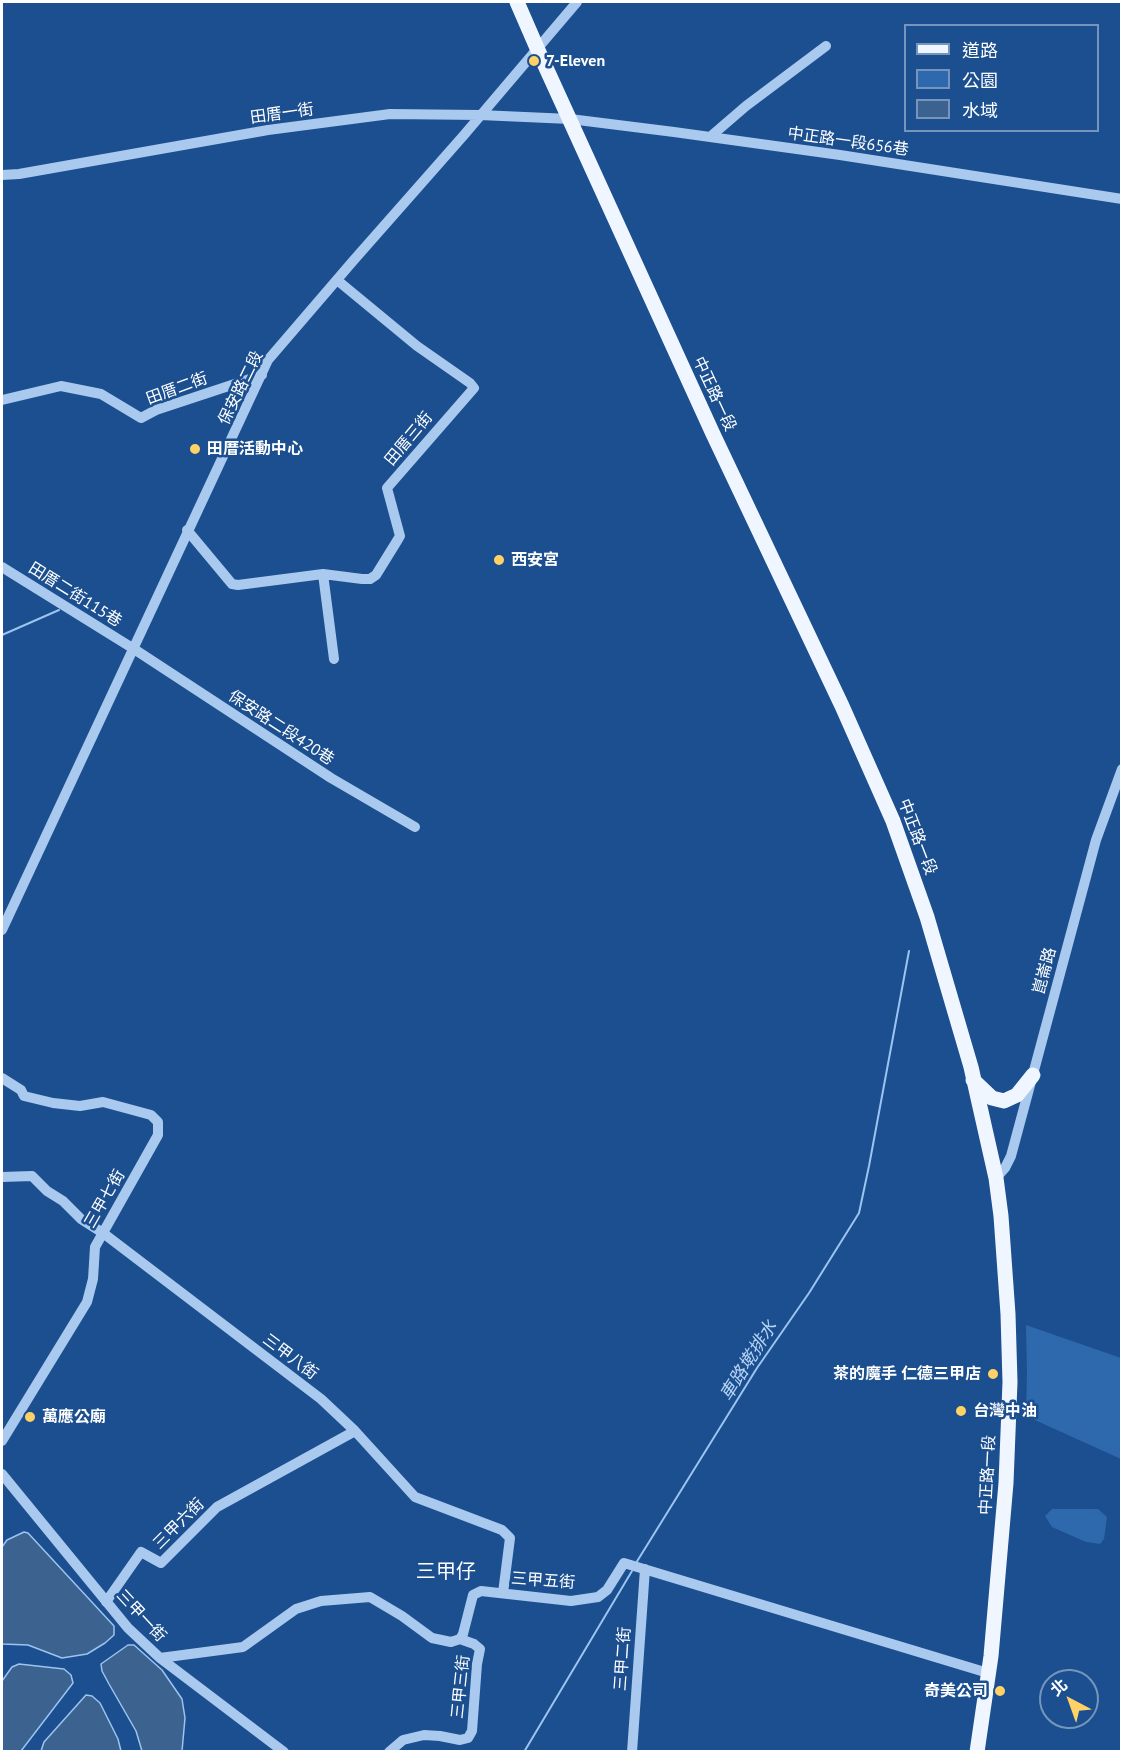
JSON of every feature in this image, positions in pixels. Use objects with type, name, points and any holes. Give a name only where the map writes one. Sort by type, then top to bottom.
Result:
[{"type":"main road","name":"中正路一段","points":[[517,2],[713,434],[842,706],[893,821],[927,917],[973,1080],[996,1178],[1001,1216],[1010,1382],[1006,1483],[988,1673],[977,1752]]},
{"type":"main road","points":[[973,1080],[992,1098],[1004,1101],[1017,1095],[1032,1075]]},
{"type":"street","name":"保安路二段","points":[[2,930],[268,360],[577,2]]},
{"type":"street","points":[[710,137],[826,46]]},
{"type":"street","name":"田厝一街","points":[[2,176],[268,130],[390,114],[570,119]]},
{"type":"street","name":"中正路一段656巷","points":[[570,119],[840,155],[1122,199]]},
{"type":"street","name":"田厝三街","points":[[187,530],[232,584],[238,585],[323,574],[370,579],[376,575],[400,536],[387,488],[474,388],[417,346],[336,280]]},
{"type":"street","name":"田厝二街","points":[[2,400],[61,386],[101,394],[141,418],[156,410],[262,375]]},
{"type":"street","name":"田厝二街115巷","points":[[2,567],[134,649]]},
{"type":"street","points":[[323,574],[334,659]]},
{"type":"street","name":"保安路二段420巷","points":[[134,649],[331,778],[415,828]]},
{"type":"street","name":"崑崙路","points":[[996,1178],[1005,1168],[1011,1156],[1096,840],[1122,769]]},
{"type":"street","name":"三甲七街","points":[[2,1078],[21,1090],[24,1096],[80,1106],[104,1102],[151,1115],[158,1122],[158,1136],[95,1247],[93,1279],[87,1302],[2,1441]]},
{"type":"street","name":"三甲八街","points":[[2,1176],[32,1176],[81,1219],[103,1233],[321,1400],[355,1431],[416,1497],[502,1530],[510,1538],[503,1593]]},
{"type":"street","name":"三甲六街","points":[[106,1602],[141,1552],[161,1563],[217,1508],[355,1431]]},
{"type":"street","name":"三甲一街","points":[[2,1474],[128,1629],[160,1658],[284,1752]]},
{"type":"street","name":"三甲五街","points":[[460,1639],[473,1595],[481,1591],[570,1601],[598,1597],[608,1590],[624,1563],[988,1673]]},
{"type":"street","name":"三甲二街","points":[[632,1752],[645,1569]]},
{"type":"street","points":[[160,1658],[243,1647],[296,1609],[321,1601],[370,1597],[402,1616],[432,1638],[451,1642],[460,1639]]},
{"type":"street","name":"三甲三街","points":[[389,1752],[403,1740],[424,1735],[460,1740],[468,1738],[472,1731],[480,1649],[460,1639]]},
{"type":"green space","points":[[1026,1325],[1121,1358],[1121,1459],[1026,1416]]},
{"type":"green space","points":[[1052,1509],[1098,1509],[1107,1517],[1104,1539],[1100,1544],[1086,1542],[1052,1527],[1045,1516]]},
{"type":"water","points":[[24,1532],[28,1533],[114,1626],[114,1635],[105,1643],[87,1654],[62,1658],[28,1645],[2,1644],[2,1547],[7,1540]]},
{"type":"water","points":[[128,1645],[134,1645],[162,1670],[182,1699],[185,1718],[182,1751],[142,1751],[136,1731],[102,1671],[101,1664]]},
{"type":"water","points":[[19,1664],[64,1669],[71,1675],[73,1683],[21,1751],[2,1751],[2,1681],[12,1667]]},
{"type":"water","points":[[86,1695],[92,1696],[100,1703],[118,1739],[121,1751],[41,1751],[44,1742]]},
{"type":"waterway","points":[[2,635],[59,610]]},
{"type":"waterway","name":"車路墘排水","points":[[636,1563],[757,1368],[809,1293],[859,1213],[909,951]]},
{"type":"waterway","name":"車路墘排水","points":[[524,1752],[632,1571]]},
{"type":"place","name":"7-Eleven","points":[[534,61]]},
{"type":"place","name":"田厝活動中心","points":[[195,449]]},
{"type":"place","name":"西安宮","points":[[499,560]]},
{"type":"place","name":"茶的魔手 仁德三甲店","points":[[993,1374]]},
{"type":"place","name":"台灣中油","points":[[961,1411]]},
{"type":"place","name":"萬應公廟","points":[[30,1417]]},
{"type":"place","name":"奇美公司","points":[[1000,1691]]},
{"type":"district","name":"三甲仔","points":[[446,1572]]}]
